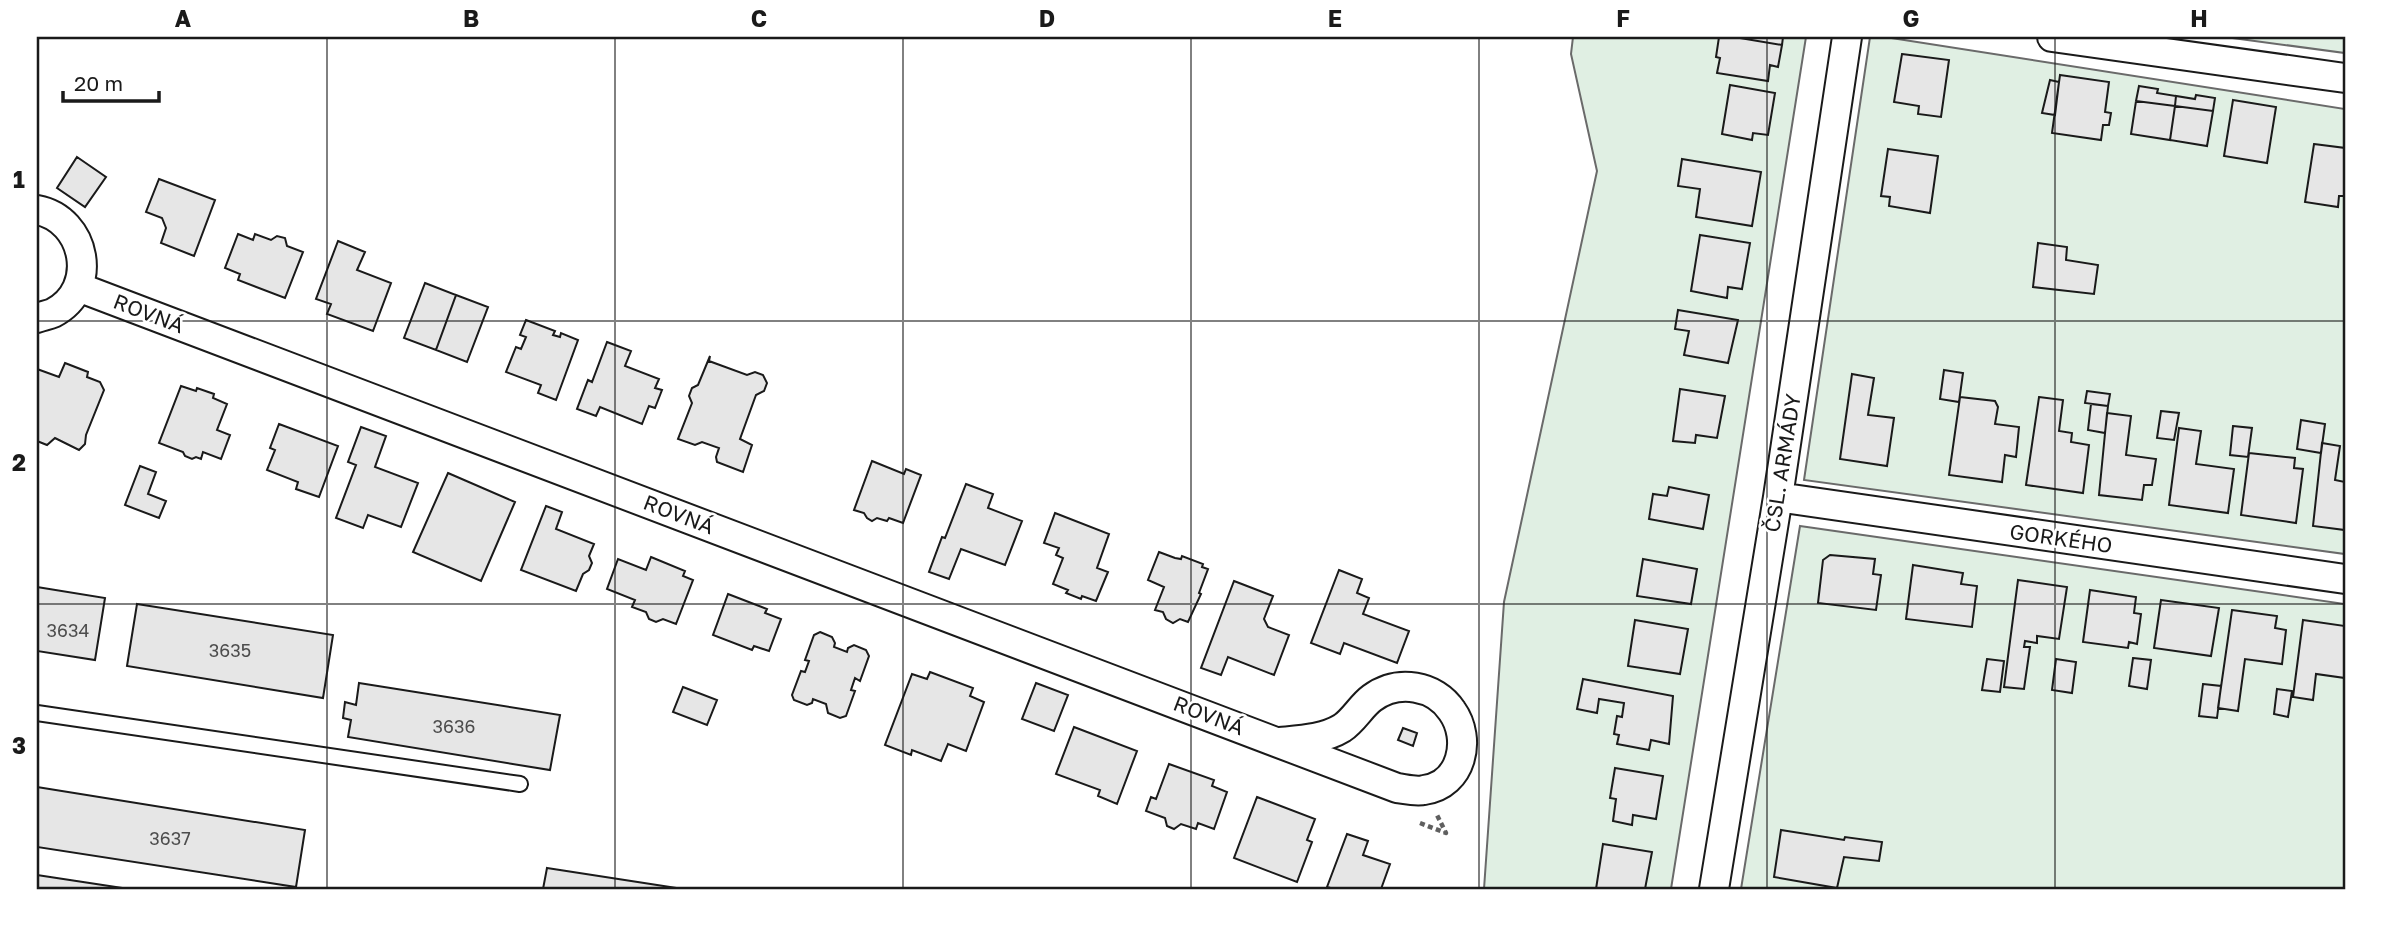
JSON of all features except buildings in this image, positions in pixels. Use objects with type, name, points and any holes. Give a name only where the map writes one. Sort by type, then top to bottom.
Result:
[{"type":"street","name":"ČSL. ARMÁDY","points":[[1714,889],[1778,497],[1847,37]]},
{"type":"street","points":[[2052,37],[2345,78]]},
{"type":"street","points":[[37,210],[63,221],[75,234],[82,251],[83,269],[78,287],[67,302],[52,313],[37,317]]},
{"type":"street","name":"ROVNÁ","points":[[78,287],[1397,788],[1424,790],[1448,781],[1458,766],[1463,749],[1462,730],[1442,698],[1425,689],[1406,686],[1388,689],[1371,698],[1342,728],[1313,739],[1280,742]]},
{"type":"street","name":"GORKÉHO","points":[[1778,497],[2345,579]]},
{"type":"lane","points":[[37,713],[520,784]]},
{"type":"green space","points":[[1573,37],[1806,37],[1671,889],[1484,889],[1504,602],[1597,171],[1571,54]]},
{"type":"green space","points":[[1870,37],[1885,37],[2345,109],[2345,554],[1804,480]]},
{"type":"green space","points":[[2225,37],[2345,37],[2345,53]]},
{"type":"green space","points":[[1800,526],[2345,604],[2345,889],[1741,889]]}]
